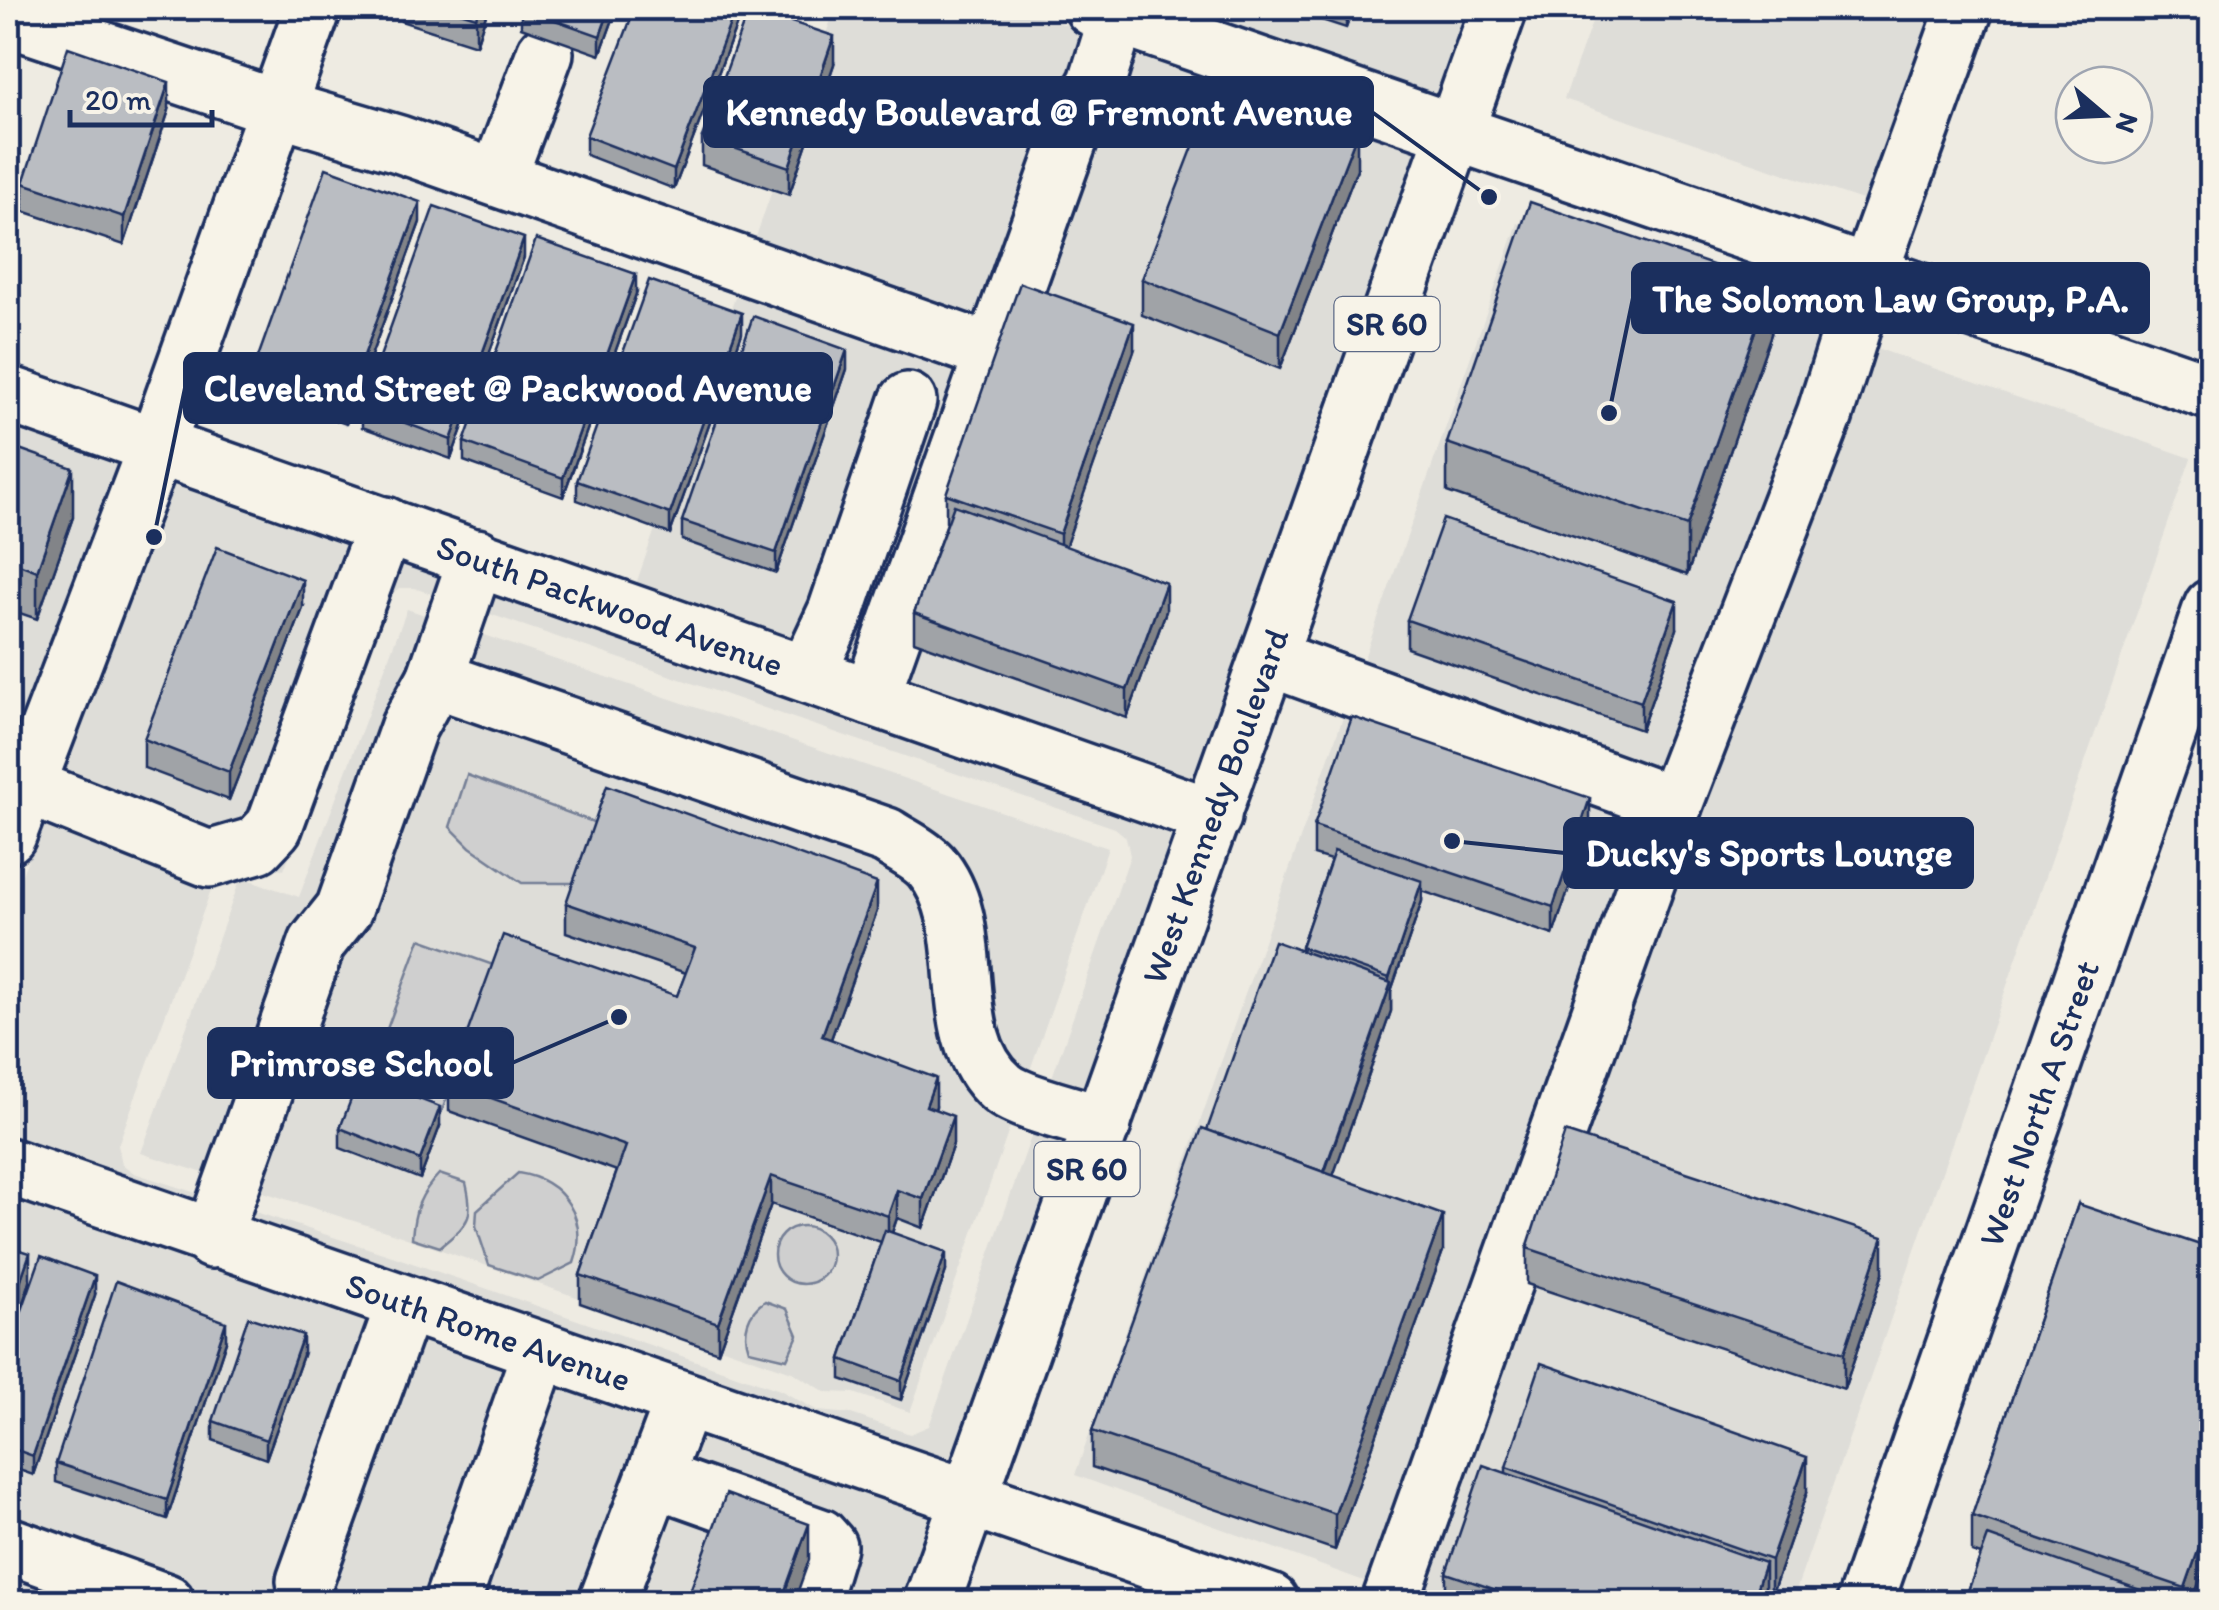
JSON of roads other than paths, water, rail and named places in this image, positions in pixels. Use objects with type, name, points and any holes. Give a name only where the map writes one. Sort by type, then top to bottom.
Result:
[{"type":"street","points":[[313,8],[158,444],[17,811],[209,858],[257,845],[274,826],[385,525]]},
{"type":"street","name":"West Kennedy Boulevard","points":[[932,1602],[1499,8]]},
{"type":"street","points":[[1390,1602],[1674,805],[1825,414],[1869,274],[1965,8]]},
{"type":"street","points":[[871,697],[1077,118],[1096,82],[1110,10],[2212,392]]},
{"type":"street","points":[[8,18],[498,178],[993,353]]},
{"type":"street","points":[[498,178],[545,53]]},
{"type":"street","name":"South Packwood Avenue","points":[[8,394],[1213,818]]},
{"type":"street","points":[[807,674],[836,610],[908,402]]},
{"type":"street","points":[[212,1240],[316,943],[344,909],[409,726],[422,696],[435,679],[477,557]]},
{"type":"street","name":"West North A Street","points":[[1865,1602],[2212,607]]},
{"type":"street","points":[[1269,658],[1674,805]]},
{"type":"street","points":[[435,679],[886,836],[931,866],[953,910],[967,1013],[978,1056],[1003,1090],[1103,1124]]},
{"type":"street","name":"South Rome Avenue","points":[[8,1166],[212,1240],[1270,1602]]},
{"type":"street","points":[[305,1581],[404,1305]]},
{"type":"street","points":[[452,1602],[540,1352]]},
{"type":"street","points":[[607,1602],[683,1400]]},
{"type":"street","points":[[654,1478],[820,1537],[828,1546],[810,1602]]},
{"type":"street","points":[[8,1545],[166,1602]]},
{"type":"place","name":"Kennedy Boulevard @ Fremont Avenue","points":[[1489,197]]},
{"type":"place","name":"The Solomon Law Group, P.A.","points":[[1609,413]]},
{"type":"place","name":"Cleveland Street @ Packwood Avenue","points":[[154,537]]},
{"type":"place","name":"Ducky's Sports Lounge","points":[[1452,841]]},
{"type":"place","name":"Primrose School","points":[[619,1017]]}]
